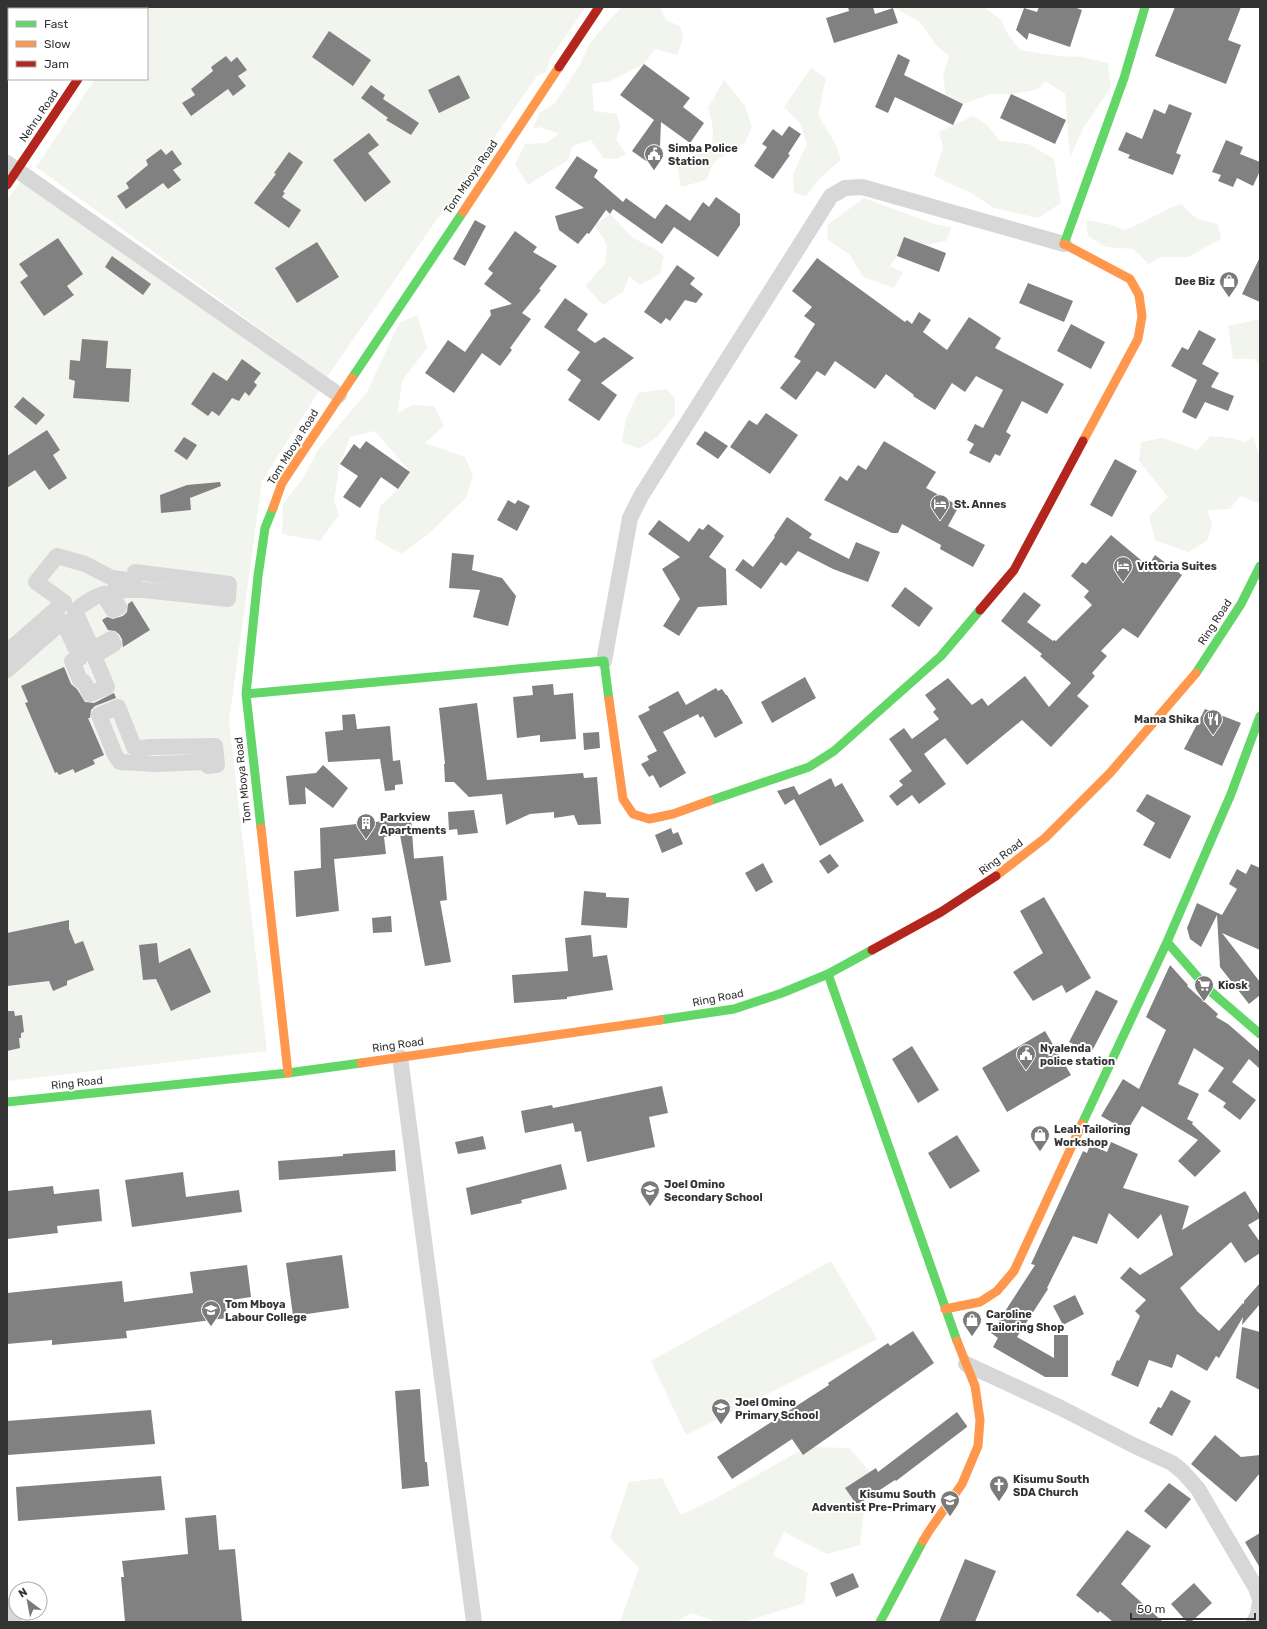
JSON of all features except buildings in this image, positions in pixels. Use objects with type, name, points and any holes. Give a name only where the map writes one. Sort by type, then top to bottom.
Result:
[{"type":"street","name":"Tom Mboya Road","points":[[288,1073],[246,694],[258,576],[265,528],[282,483],[339,395],[599,7]]},
{"type":"street","points":[[1064,244],[1124,78],[1145,7]]},
{"type":"street","name":"Nehru Road","points":[[7,185],[12,167],[77,80]]},
{"type":"street","points":[[12,167],[339,395]]},
{"type":"street","points":[[862,187],[1064,244],[1130,280],[1139,295],[1142,316],[1138,340],[1014,570],[941,656],[834,751],[809,766],[673,814],[649,819],[633,814],[623,799],[604,661],[630,518],[641,496],[831,196],[845,188],[862,187]]},
{"type":"street","points":[[7,652],[64,602],[36,582],[57,556],[86,564],[112,578],[134,581],[135,572],[229,584],[228,599],[144,590],[126,590],[110,593],[119,607],[113,610],[103,594],[92,598],[83,604],[75,612],[92,649],[111,639],[114,644],[94,656],[107,686],[90,694],[84,682],[80,680],[72,661],[80,658],[63,621],[7,670]]},
{"type":"street","name":"Ring Road","points":[[7,1102],[288,1073],[400,1058],[734,1009],[782,994],[828,974],[941,912],[990,881],[1045,838],[1110,773],[1192,679],[1241,604],[1260,566]]},
{"type":"street","points":[[246,694],[604,661]]},
{"type":"street","points":[[118,707],[134,747],[215,746],[217,765],[208,766],[207,762],[156,764],[120,762],[115,755],[99,716],[118,707]]},
{"type":"street","points":[[944,1309],[980,1302],[997,1291],[1014,1271],[1167,942],[1231,794],[1260,716]]},
{"type":"street","points":[[1167,942],[1209,990],[1260,1034]]},
{"type":"street","points":[[828,974],[944,1309],[975,1386],[980,1420],[978,1446],[962,1484],[929,1531],[876,1621]]},
{"type":"street","points":[[400,1058],[474,1622]]},
{"type":"street","points":[[966,1364],[1059,1407],[1135,1446],[1172,1462],[1198,1489],[1256,1588],[1260,1599]]},
{"type":"street","points":[[1254,1622],[1258,1614],[1260,1602]]},
{"type":"street","points":[[7,1606],[14,1622]]},
{"type":"shaded area","points":[[32,7],[101,7],[100,8]]},
{"type":"shaded area","points":[[586,7],[551,57],[546,72],[537,76],[327,377],[36,167],[94,80],[148,80],[148,8],[142,8]]},
{"type":"shaded area","points":[[622,7],[660,7],[666,20],[680,26],[683,38],[677,55],[655,49],[644,64],[610,81],[592,84],[594,111],[617,114],[620,127],[616,140],[626,154],[616,159],[603,158],[591,140],[573,146],[567,161],[528,185],[515,165],[525,144],[546,143],[559,134],[540,127],[533,129],[539,113],[555,103],[581,63],[588,46]]},
{"type":"shaded area","points":[[893,7],[984,7],[1001,20],[1007,33],[1020,50],[1058,56],[1082,57],[1108,63],[1111,87],[1084,127],[1070,157],[1065,94],[1046,81],[1036,90],[1011,94],[991,94],[963,104],[946,96],[943,76],[949,56],[936,45],[920,22]]},
{"type":"shaded area","points":[[811,68],[826,78],[818,115],[836,145],[841,160],[822,176],[806,196],[794,193],[793,174],[807,144],[800,123],[784,107]]},
{"type":"shaded area","points":[[724,80],[745,106],[752,127],[745,142],[714,162],[706,180],[681,187],[677,165],[712,145],[713,128],[708,108]]},
{"type":"shaded area","points":[[973,116],[987,125],[1000,141],[1029,144],[1054,159],[1061,203],[1038,218],[994,208],[973,194],[934,176],[943,147],[939,132]]},
{"type":"shaded area","points":[[21,180],[319,391],[262,481],[229,721],[267,1051],[7,1081],[7,200]]},
{"type":"shaded area","points":[[864,198],[934,224],[952,227],[946,241],[926,245],[904,237],[897,256],[890,266],[903,272],[894,288],[863,277],[850,255],[828,240],[827,225]]},
{"type":"shaded area","points":[[1181,204],[1197,219],[1218,224],[1221,239],[1188,257],[1161,257],[1149,264],[1133,249],[1106,247],[1088,236],[1086,220],[1108,224],[1125,230]]},
{"type":"shaded area","points":[[610,214],[633,238],[655,249],[664,256],[660,274],[640,285],[629,276],[623,292],[603,305],[585,286],[605,264],[607,245],[595,225]]},
{"type":"shaded area","points":[[417,315],[427,348],[402,381],[398,413],[412,405],[434,406],[444,426],[425,443],[465,457],[473,475],[466,498],[426,536],[401,554],[375,539],[380,506],[398,489],[410,472],[375,431],[350,437],[340,464],[334,500],[339,515],[320,541],[282,534],[283,504],[303,478],[318,450],[367,392],[399,323]]},
{"type":"shaded area","points":[[1260,319],[1260,366],[1254,359],[1233,359],[1228,326]]},
{"type":"shaded area","points":[[667,389],[675,398],[675,415],[657,437],[639,449],[622,442],[626,419],[638,393]]},
{"type":"shaded area","points":[[1210,436],[1231,438],[1245,442],[1253,436],[1260,457],[1260,502],[1258,503],[1240,496],[1230,509],[1207,510],[1212,525],[1207,541],[1188,552],[1155,540],[1149,517],[1168,497],[1139,461],[1141,442],[1163,438],[1198,450]]},
{"type":"shaded area","points":[[831,1261],[877,1339],[686,1435],[651,1361]]},
{"type":"shaded area","points":[[807,1447],[849,1448],[871,1473],[855,1495],[864,1512],[860,1545],[827,1554],[784,1532],[773,1555],[808,1573],[804,1603],[744,1622],[718,1622],[691,1613],[676,1622],[620,1622],[639,1568],[610,1538],[629,1482],[662,1478],[681,1515],[716,1498]]},
{"type":"traffic: fast","points":[[1064,244],[1124,78],[1145,7]]},
{"type":"traffic: fast","points":[[352,378],[463,212]]},
{"type":"traffic: fast","points":[[261,828],[246,694],[258,576],[265,528],[273,508]]},
{"type":"traffic: fast","points":[[1196,673],[1241,604],[1260,566]]},
{"type":"traffic: fast","points":[[709,801],[809,767],[834,751],[941,656],[980,610]]},
{"type":"traffic: fast","points":[[246,694],[604,661],[609,700]]},
{"type":"traffic: fast","points":[[1082,1124],[1167,942],[1231,794],[1260,716]]},
{"type":"traffic: fast","points":[[1167,942],[1209,990],[1260,1034]]},
{"type":"traffic: fast","points":[[660,1020],[734,1009],[782,993],[828,974],[872,950]]},
{"type":"traffic: fast","points":[[828,974],[957,1341]]},
{"type":"traffic: fast","points":[[7,1102],[288,1073],[361,1063]]},
{"type":"traffic: fast","points":[[880,1622],[923,1541]]},
{"type":"traffic: slow","points":[[463,212],[559,67]]},
{"type":"traffic: slow","points":[[1064,244],[1130,279],[1139,295],[1142,316],[1138,339],[1083,441]]},
{"type":"traffic: slow","points":[[273,508],[282,483],[352,378]]},
{"type":"traffic: slow","points":[[996,876],[1045,838],[1110,773],[1196,673]]},
{"type":"traffic: slow","points":[[609,700],[623,799],[633,814],[649,819],[673,814],[709,801]]},
{"type":"traffic: slow","points":[[261,828],[288,1073]]},
{"type":"traffic: slow","points":[[361,1063],[660,1020]]},
{"type":"traffic: slow","points":[[945,1309],[980,1302],[997,1291],[1014,1271],[1082,1124]]},
{"type":"traffic: slow","points":[[923,1541],[962,1484],[978,1446],[980,1420],[975,1386],[957,1341]]},
{"type":"traffic: jam","points":[[559,67],[599,7]]},
{"type":"traffic: jam","points":[[7,185],[77,80]]},
{"type":"traffic: jam","points":[[980,610],[1014,570],[1083,441]]},
{"type":"traffic: jam","points":[[872,950],[941,912],[996,876]]},
{"type":"place","name":"Simba Police Station","points":[[654,171]]},
{"type":"place","name":"Dee Biz","points":[[1229,298]]},
{"type":"place","name":"St. Annes","points":[[940,521]]},
{"type":"place","name":"Vittoria Suites","points":[[1123,583]]},
{"type":"place","name":"Mama Shika","points":[[1213,736]]},
{"type":"place","name":"Parkview Apartments","points":[[366,840]]},
{"type":"place","name":"Kiosk","points":[[1204,1002]]},
{"type":"place","name":"Nyalenda police station","points":[[1026,1071]]},
{"type":"place","name":"Leah Tailoring Workshop","points":[[1040,1152]]},
{"type":"place","name":"Joel Omino Secondary School","points":[[650,1207]]},
{"type":"place","name":"Tom Mboya Labour College","points":[[211,1327]]},
{"type":"place","name":"Caroline Tailoring Shop","points":[[972,1337]]},
{"type":"place","name":"Joel Omino Primary School","points":[[721,1425]]},
{"type":"place","name":"Kisumu South SDA Church","points":[[999,1502]]},
{"type":"place","name":"Kisumu South Adventist Pre-Primary","points":[[950,1517]]}]
